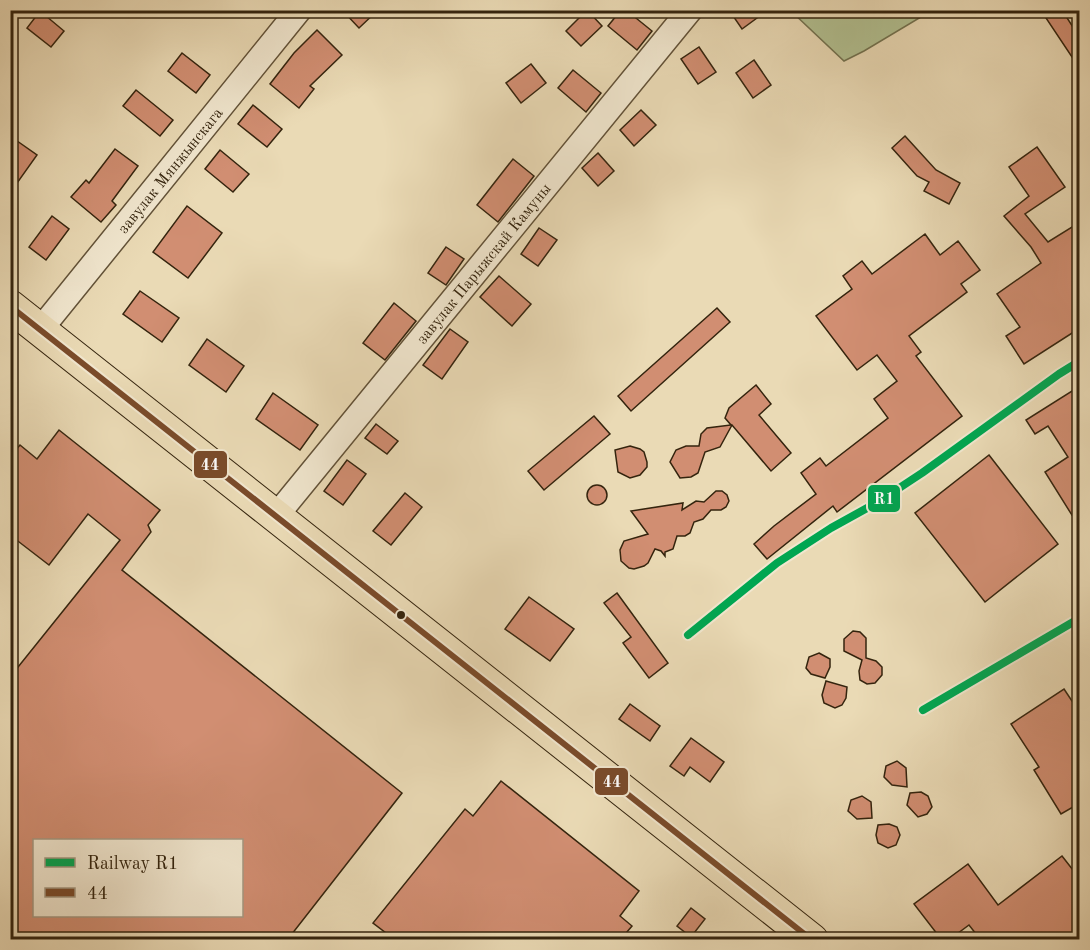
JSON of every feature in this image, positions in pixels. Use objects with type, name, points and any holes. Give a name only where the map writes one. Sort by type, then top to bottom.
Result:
[{"type":"main road","points":[[10,306],[812,939]]},
{"type":"street","name":"завулак Мянжынскага","points":[[40,330],[299,10]]},
{"type":"street","name":"завулак Парыжскай Камуны","points":[[276,516],[690,10]]},
{"type":"green space","points":[[791,11],[931,11],[844,61]]},
{"type":"building","points":[[342,10],[378,10],[359,28]]},
{"type":"building","points":[[587,10],[602,26],[581,46],[566,31]]},
{"type":"building","points":[[621,10],[626,10],[652,31],[637,50],[608,26]]},
{"type":"building","points":[[729,10],[768,10],[742,29]]},
{"type":"building","points":[[1062,10],[1080,38],[1080,69],[1046,18]]},
{"type":"building","points":[[40,11],[64,31],[51,47],[27,28]]},
{"type":"building","points":[[317,30],[342,55],[310,86],[314,89],[299,108],[270,84],[294,53]]},
{"type":"building","points":[[699,47],[716,72],[698,84],[681,59]]},
{"type":"building","points":[[182,53],[210,75],[196,93],[168,71]]},
{"type":"building","points":[[754,60],[771,85],[753,98],[736,73]]},
{"type":"building","points":[[531,64],[546,83],[521,103],[506,83]]},
{"type":"building","points":[[573,70],[601,93],[586,112],[558,88]]},
{"type":"building","points":[[136,90],[173,120],[160,136],[123,106]]},
{"type":"building","points":[[253,105],[282,129],[267,147],[238,124]]},
{"type":"building","points":[[641,110],[656,125],[634,146],[620,130]]},
{"type":"building","points":[[10,136],[37,155],[10,193]]},
{"type":"building","points":[[905,136],[936,170],[960,183],[949,204],[924,191],[929,182],[917,176],[892,148]]},
{"type":"building","points":[[1037,147],[1065,187],[1025,214],[1048,242],[1080,222],[1080,328],[1024,364],[1006,336],[1020,327],[997,294],[1041,263],[1031,247],[1004,216],[1029,196],[1009,167]]},
{"type":"building","points":[[115,149],[138,166],[112,201],[116,205],[101,222],[71,197],[86,180],[89,183]]},
{"type":"building","points":[[220,150],[249,174],[233,192],[205,169]]},
{"type":"building","points":[[598,153],[614,171],[598,186],[582,168]]},
{"type":"building","points":[[513,159],[534,176],[498,222],[477,205]]},
{"type":"building","points":[[187,206],[222,233],[188,278],[153,252]]},
{"type":"building","points":[[52,216],[69,229],[46,260],[29,247]]},
{"type":"building","points":[[539,228],[557,240],[538,266],[521,254]]},
{"type":"building","points":[[925,234],[940,255],[958,241],[980,270],[961,284],[967,292],[909,336],[921,352],[916,356],[962,416],[837,512],[833,506],[767,559],[754,544],[816,494],[801,473],[820,458],[826,466],[888,418],[874,399],[897,381],[877,355],[857,370],[816,316],[852,289],[843,276],[862,261],[872,274]]},
{"type":"building","points":[[446,247],[464,259],[446,285],[428,273]]},
{"type":"building","points":[[499,276],[531,304],[512,326],[480,297]]},
{"type":"building","points":[[140,291],[179,318],[162,342],[123,314]]},
{"type":"building","points":[[394,303],[416,321],[385,360],[363,343]]},
{"type":"building","points":[[717,308],[730,322],[631,411],[618,396]]},
{"type":"building","points":[[450,329],[468,342],[442,379],[423,365]]},
{"type":"building","points":[[207,339],[244,366],[226,392],[189,365]]},
{"type":"building","points":[[756,385],[771,404],[759,415],[791,453],[771,471],[732,425],[720,447],[705,452],[698,473],[691,477],[680,478],[670,462],[676,450],[686,446],[699,446],[701,434],[707,428],[731,425],[725,418],[729,408]]},
{"type":"building","points":[[1072,391],[1080,403],[1080,528],[1045,472],[1068,457],[1048,426],[1035,434],[1026,420]]},
{"type":"building","points":[[273,393],[318,425],[300,450],[256,419]]},
{"type":"building","points":[[594,416],[610,434],[544,490],[528,471]]},
{"type":"building","points":[[376,424],[398,441],[387,454],[365,438]]},
{"type":"building","points":[[59,430],[160,510],[148,525],[151,532],[122,570],[402,793],[288,939],[10,939],[10,677],[120,540],[88,514],[49,565],[10,535],[10,457],[20,445],[37,459]]},
{"type":"building","points":[[630,446],[644,452],[647,467],[640,475],[630,478],[618,472],[615,450]]},
{"type":"building","points":[[989,455],[1058,544],[985,602],[915,513]]},
{"type":"building","points":[[347,460],[366,474],[343,505],[324,491]]},
{"type":"building","points":[[597,485],[604,488],[607,495],[604,502],[597,505],[590,502],[587,495],[590,488]]},
{"type":"building","points":[[716,491],[722,491],[727,495],[729,501],[726,507],[721,510],[711,510],[703,519],[694,522],[690,533],[677,536],[673,549],[665,552],[665,556],[661,551],[655,549],[648,563],[634,569],[621,561],[620,550],[624,541],[648,534],[631,511],[683,503],[682,510],[696,501],[704,502]]},
{"type":"building","points":[[405,493],[422,507],[391,545],[373,531]]},
{"type":"building","points":[[617,593],[668,663],[649,678],[623,643],[631,637],[604,603]]},
{"type":"building","points":[[529,597],[574,629],[550,661],[505,629]]},
{"type":"building","points":[[853,631],[860,632],[866,638],[866,658],[876,661],[882,667],[882,675],[875,683],[867,684],[860,680],[859,671],[862,660],[844,651],[844,639]]},
{"type":"building","points":[[819,653],[830,659],[830,667],[825,678],[811,674],[806,668],[809,657]]},
{"type":"building","points":[[826,681],[847,687],[846,698],[842,705],[835,708],[824,703],[822,695]]},
{"type":"building","points":[[1064,689],[1080,713],[1080,803],[1061,814],[1034,770],[1039,767],[1011,724]]},
{"type":"building","points":[[630,704],[660,726],[650,741],[619,719]]},
{"type":"building","points":[[691,738],[724,762],[710,782],[690,767],[684,776],[670,766]]},
{"type":"building","points":[[897,761],[906,768],[907,787],[892,785],[884,777],[886,766]]},
{"type":"building","points":[[501,781],[639,891],[620,916],[632,926],[621,939],[394,939],[373,923],[465,809],[473,816]]},
{"type":"building","points":[[921,792],[928,796],[932,807],[927,814],[918,817],[907,805],[910,793]]},
{"type":"building","points":[[862,796],[871,802],[872,818],[857,819],[848,811],[851,800]]},
{"type":"building","points":[[889,824],[897,827],[900,835],[896,845],[888,848],[878,843],[876,835],[878,825]]},
{"type":"building","points":[[1062,856],[1080,879],[1080,939],[980,939],[969,925],[950,939],[941,939],[914,904],[968,864],[998,905]]},
{"type":"building","points":[[691,908],[705,919],[691,937],[677,926]]},
{"type":"rail line","name":"R1","points":[[688,635],[777,563],[922,473],[1080,361]]},
{"type":"rail line","name":"R1","points":[[923,710],[1080,618]]},
{"type":"transit line","name":"44","points":[[10,306],[812,940]]}]
